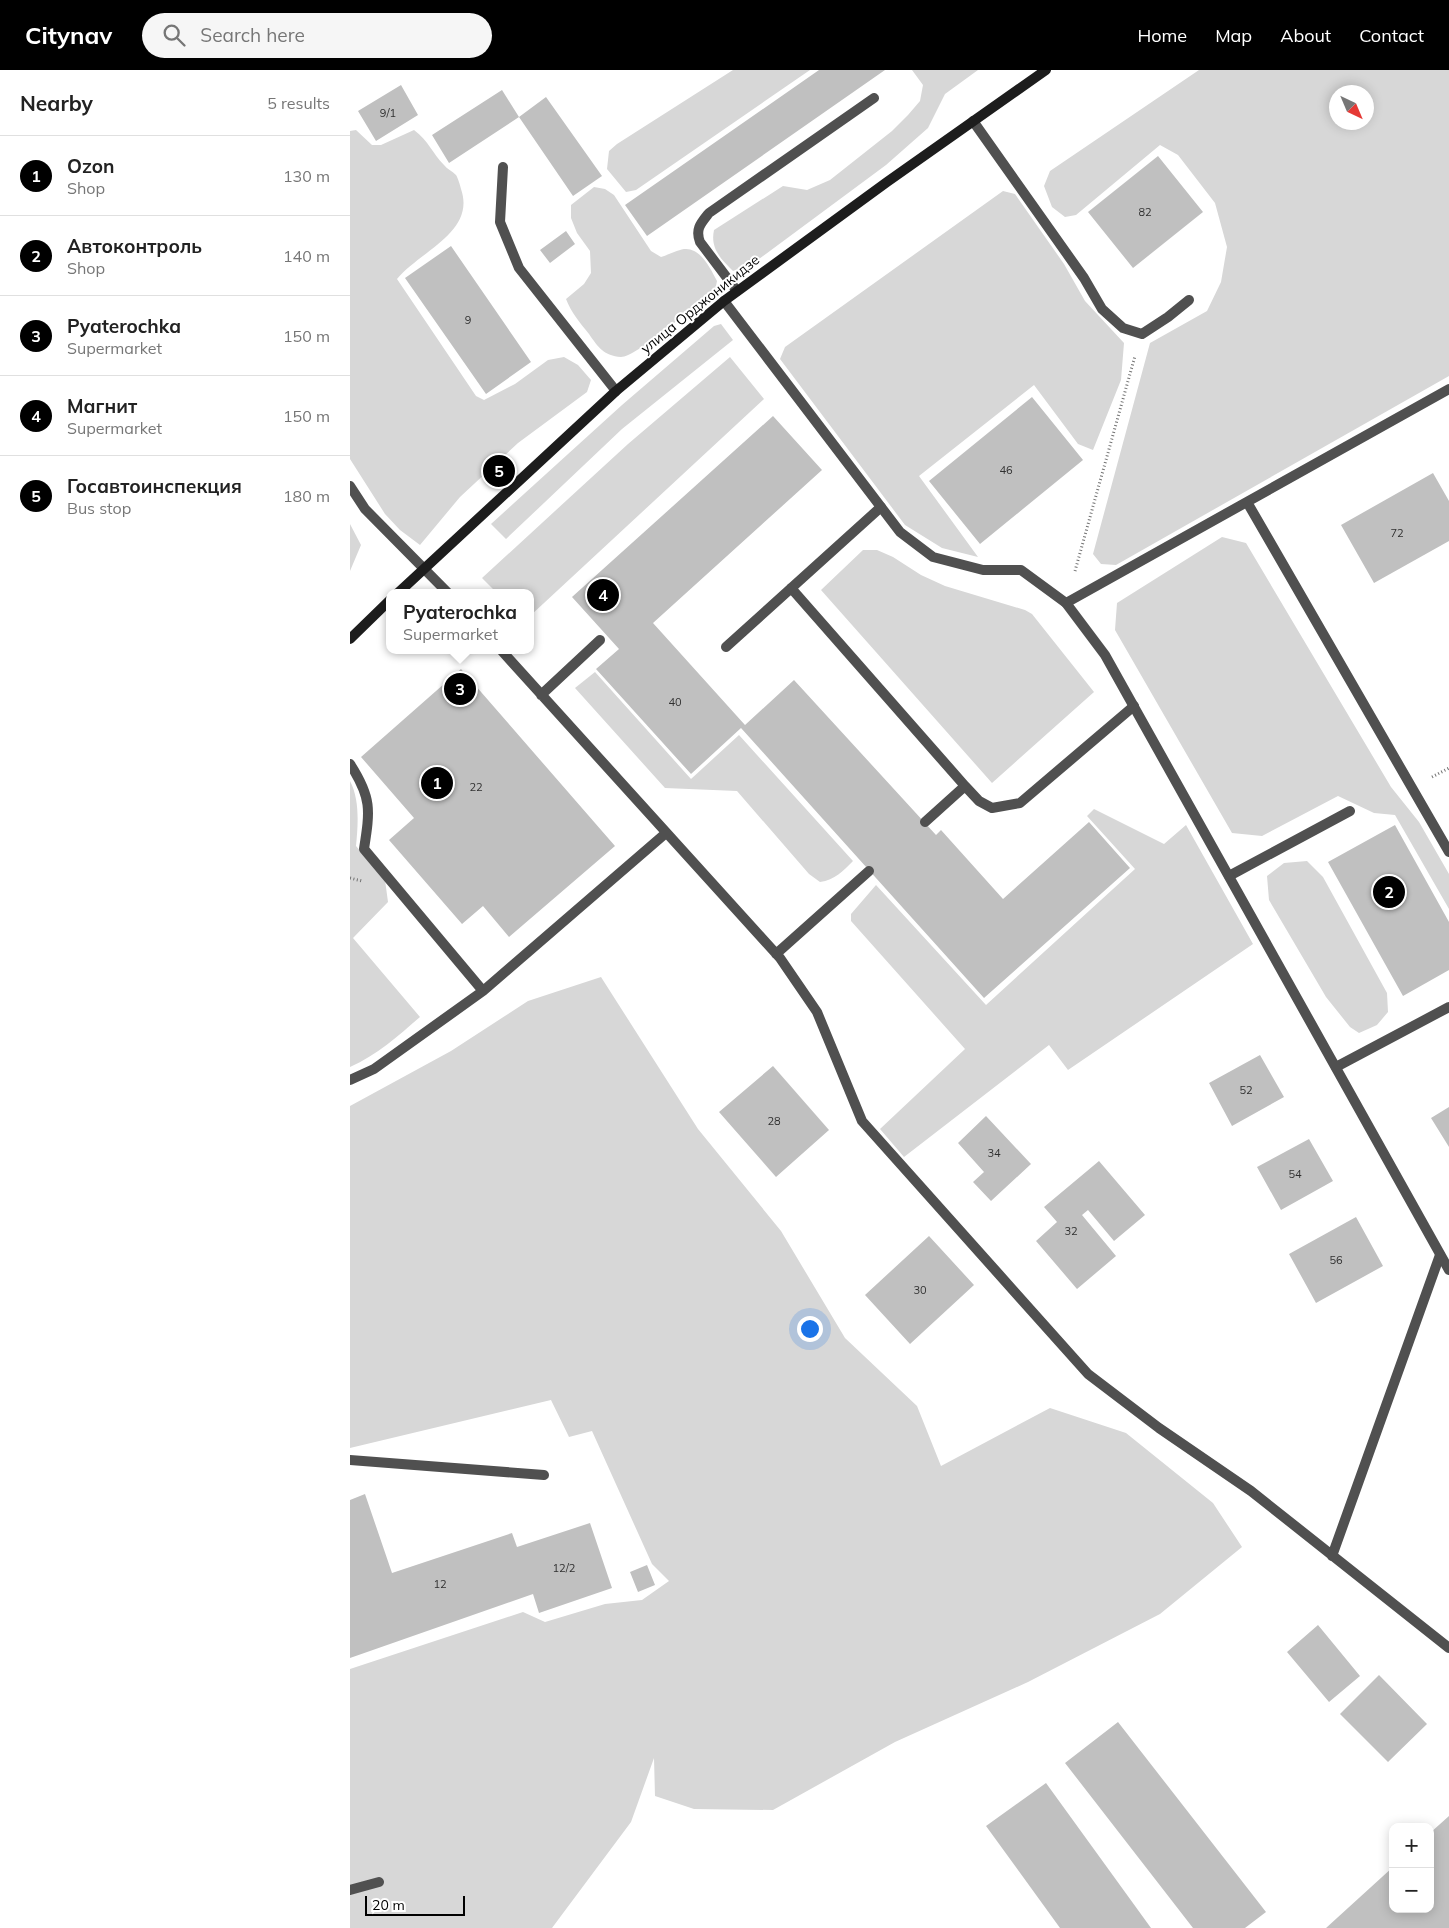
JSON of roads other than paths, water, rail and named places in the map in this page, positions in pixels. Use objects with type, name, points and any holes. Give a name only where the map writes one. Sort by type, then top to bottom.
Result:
[{"type":"main road","name":"улица Орджоникидзе","points":[[402,589],[616,391],[724,301],[1046,70]]},
{"type":"main road","points":[[350,638],[386,604]]},
{"type":"street","points":[[737,291],[700,242],[697,234],[698,226],[709,213],[874,98]]},
{"type":"street","points":[[973,121],[1084,278],[1102,309],[1123,328],[1142,334],[1189,300]]},
{"type":"street","points":[[503,167],[500,222],[519,268],[616,391]]},
{"type":"street","points":[[724,301],[900,532],[933,557],[983,570],[1021,570],[1066,603],[1106,655],[1449,1270]]},
{"type":"street","points":[[1066,603],[1449,389]]},
{"type":"street","points":[[350,486],[364,509],[444,589]]},
{"type":"street","points":[[1247,502],[1449,852]]},
{"type":"street","points":[[726,647],[881,507]]},
{"type":"street","points":[[791,588],[965,786],[979,801],[992,808],[1020,803],[1134,706]]},
{"type":"street","points":[[541,695],[600,640]]},
{"type":"street","points":[[504,654],[776,954],[817,1012],[862,1121],[1088,1374],[1158,1428],[1251,1492],[1449,1648]]},
{"type":"street","points":[[350,764],[364,785],[370,812],[364,849],[484,991]]},
{"type":"street","points":[[925,822],[965,786]]},
{"type":"street","points":[[1229,876],[1350,811]]},
{"type":"street","points":[[350,1080],[374,1069],[484,991],[666,833]]},
{"type":"street","points":[[776,954],[869,871]]},
{"type":"street","points":[[1336,1068],[1449,1007]]},
{"type":"street","points":[[1332,1556],[1440,1255]]},
{"type":"street","points":[[350,1460],[544,1475]]},
{"type":"street","points":[[350,1890],[379,1882]]},
{"type":"place","name":"Госавтоинспекция","points":[[499,471]]},
{"type":"place","name":"Магнит","points":[[603,595]]},
{"type":"place","name":"Pyaterochka","points":[[460,689]]},
{"type":"place","name":"Ozon","points":[[437,783]]},
{"type":"place","name":"Автоконтроль","points":[[1389,892]]}]
